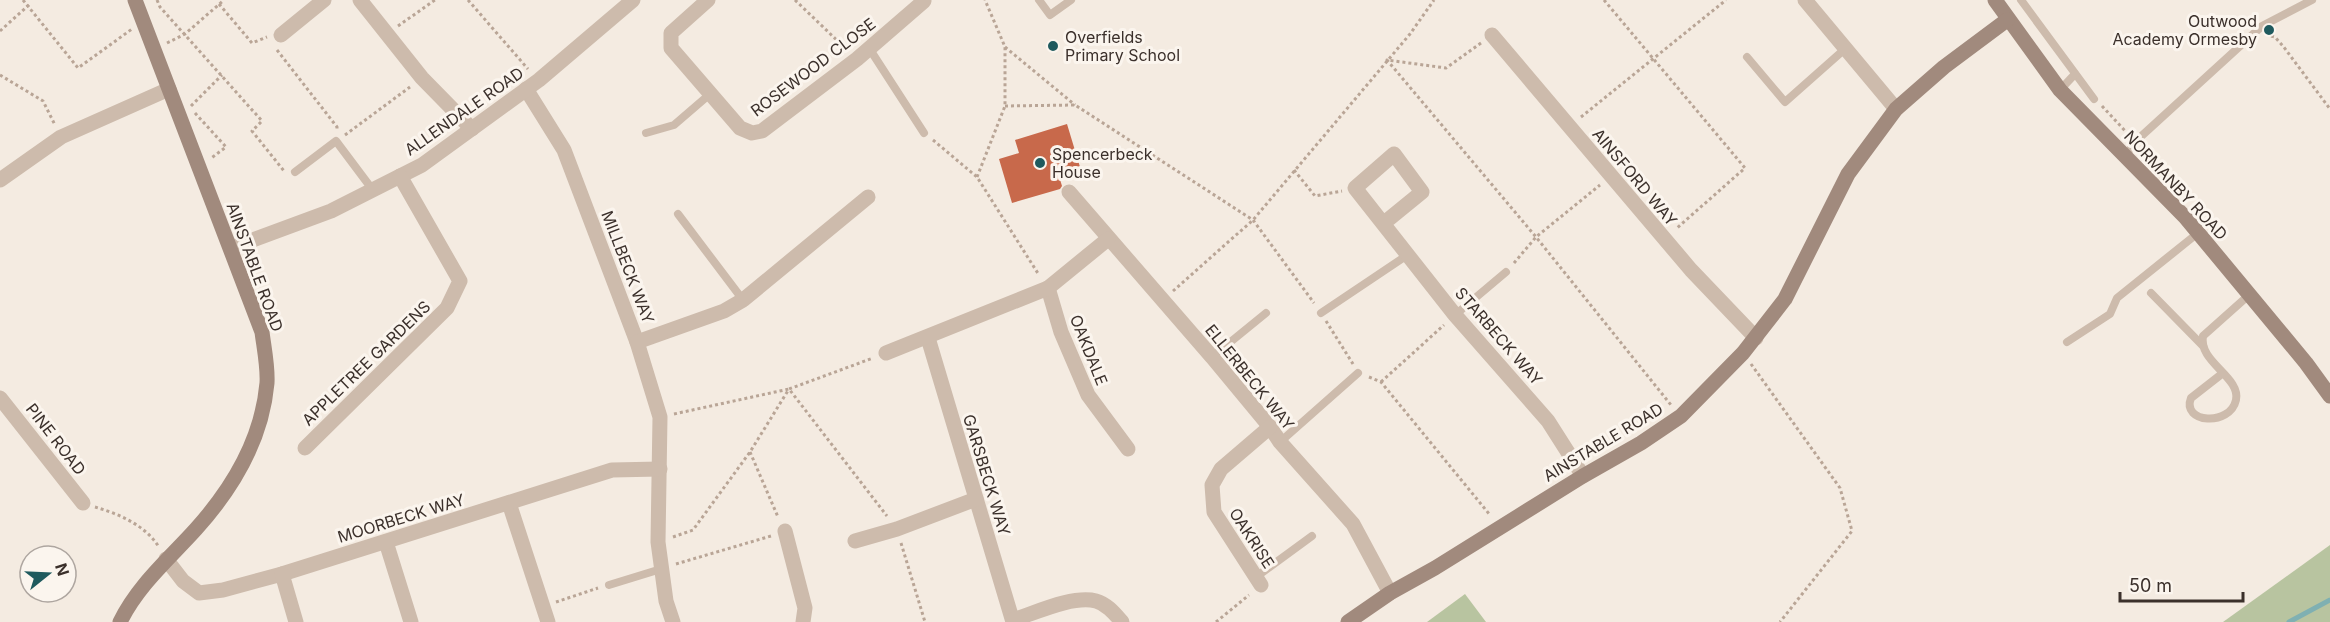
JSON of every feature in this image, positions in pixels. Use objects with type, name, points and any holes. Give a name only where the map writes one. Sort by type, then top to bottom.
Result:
[{"type":"street","name":"AINSTABLE ROAD","points":[[120,622],[140,591],[166,559],[196,529],[229,489],[248,456],[261,418],[267,381],[262,332],[135,0]]},
{"type":"street","points":[[274,36],[324,0]]},
{"type":"street","points":[[360,0],[422,78],[472,129]]},
{"type":"street","name":"ALLENDALE ROAD","points":[[231,248],[331,211],[422,165],[532,85],[633,0]]},
{"type":"street","name":"ROSEWOOD CLOSE","points":[[708,0],[671,33],[671,48],[740,128],[752,133],[762,130],[869,48],[925,0]]},
{"type":"street","points":[[1805,0],[1896,108]]},
{"type":"street","name":"NORMANBY ROAD","points":[[1995,0],[2007,20],[2060,90],[2088,121],[2126,155],[2198,233],[2306,363],[2330,396]]},
{"type":"street","name":"AINSTABLE ROAD","points":[[1348,622],[1390,593],[1641,443],[1681,416],[1743,353],[1785,299],[1848,174],[1896,108],[1944,67],[2007,20]]},
{"type":"street","name":"AINSFORD WAY","points":[[1492,35],[1691,270],[1756,338]]},
{"type":"street","name":"MILLBECK WAY","points":[[532,85],[564,150],[637,342],[660,417],[658,542],[672,622]]},
{"type":"street","points":[[0,180],[61,137],[169,89]]},
{"type":"street","points":[[1355,188],[1394,154],[1422,192],[1384,223]]},
{"type":"street","name":"APPLETREE GARDENS","points":[[304,448],[447,308],[460,281],[400,176]]},
{"type":"street","name":"STARBECK WAY","points":[[1355,188],[1455,315],[1548,421],[1583,476]]},
{"type":"street","name":"ELLERBECK WAY","points":[[1069,192],[1212,357],[1280,442],[1353,524],[1390,593]]},
{"type":"street","points":[[637,342],[724,311],[743,300],[868,197]]},
{"type":"street","points":[[886,353],[1048,288],[1108,239]]},
{"type":"street","name":"OAKDALE","points":[[1048,288],[1061,332],[1088,395],[1128,449]]},
{"type":"street","name":"GARSBECK WAY","points":[[928,338],[1013,621]]},
{"type":"street","name":"PINE ROAD","points":[[0,398],[83,503]]},
{"type":"street","name":"OAKRISE","points":[[1259,581],[1214,512],[1212,485],[1221,470],[1270,427]]},
{"type":"street","name":"MOORBECK WAY","points":[[166,559],[183,581],[199,593],[223,590],[386,542],[612,470],[660,469]]},
{"type":"street","points":[[855,541],[897,529],[976,499]]},
{"type":"street","points":[[509,503],[548,622]]},
{"type":"street","points":[[785,531],[805,608],[803,622]]},
{"type":"street","points":[[386,542],[411,622]]},
{"type":"street","points":[[282,574],[296,622]]},
{"type":"street","points":[[1013,621],[1075,600],[1096,601],[1112,610],[1122,622]]},
{"type":"lane","points":[[1039,0],[1050,15],[1071,0]]},
{"type":"lane","points":[[2021,0],[2094,99]]},
{"type":"lane","points":[[2126,155],[2136,141],[2262,26],[2312,0]]},
{"type":"lane","points":[[869,48],[924,133]]},
{"type":"lane","points":[[1747,57],[1785,102],[1845,48]]},
{"type":"lane","points":[[2060,90],[2074,74]]},
{"type":"lane","points":[[646,133],[674,125],[710,94]]},
{"type":"lane","points":[[295,172],[336,141],[372,189]]},
{"type":"lane","points":[[678,214],[743,300]]},
{"type":"lane","points":[[2067,342],[2110,314],[2117,298],[2198,233]]},
{"type":"lane","points":[[1321,313],[1409,254]]},
{"type":"lane","points":[[1455,315],[1506,272]]},
{"type":"lane","points":[[2151,293],[2204,346]]},
{"type":"lane","points":[[2223,373],[2191,398],[2188,404],[2198,417],[2204,420],[2215,419],[2228,412],[2234,406],[2236,393],[2233,384],[2207,355],[2204,336],[2249,295]]},
{"type":"lane","points":[[1212,357],[1266,313]]},
{"type":"lane","points":[[1280,442],[1358,373]]},
{"type":"lane","points":[[1259,581],[1312,537]]},
{"type":"lane","points":[[609,585],[661,569]]},
{"type":"path","points":[[23,0],[78,68],[143,21]]},
{"type":"path","points":[[157,0],[160,7],[262,121],[252,131],[288,176],[295,172]]},
{"type":"path","points":[[155,50],[185,34],[224,0]]},
{"type":"path","points":[[386,33],[435,0]]},
{"type":"path","points":[[468,0],[532,85]]},
{"type":"path","points":[[977,177],[1005,105],[1005,47],[985,0]]},
{"type":"path","points":[[1162,300],[1253,219],[1410,34],[1434,0]]},
{"type":"path","points":[[1604,0],[1745,168],[1664,239]]},
{"type":"path","points":[[1568,127],[1726,0]]},
{"type":"path","points":[[219,4],[252,42],[274,36],[337,127],[336,141]]},
{"type":"path","points":[[0,31],[28,5]]},
{"type":"path","points":[[1387,60],[1446,68],[1492,35]]},
{"type":"path","points":[[2267,36],[2275,37],[2283,46],[2330,109]]},
{"type":"path","points":[[1005,47],[1075,105],[1253,219],[1321,313],[1358,373],[1381,382],[1500,527]]},
{"type":"path","points":[[1387,60],[1536,237],[1681,416]]},
{"type":"path","points":[[0,75],[43,101],[61,137]]},
{"type":"path","points":[[198,164],[214,157],[226,147],[190,107],[222,75]]},
{"type":"path","points":[[336,141],[422,78]]},
{"type":"path","points":[[2094,99],[2136,141]]},
{"type":"path","points":[[1005,105],[1075,105]]},
{"type":"path","points":[[1294,170],[1315,196],[1355,188]]},
{"type":"path","points":[[1506,272],[1536,237],[1610,176]]},
{"type":"path","points":[[1381,382],[1455,315]]},
{"type":"path","points":[[660,417],[789,389],[886,353]]},
{"type":"path","points":[[1743,353],[1840,488],[1852,531],[1780,622]]},
{"type":"path","points":[[658,542],[693,530],[750,452],[789,389]]},
{"type":"path","points":[[789,389],[897,529],[925,622]]},
{"type":"path","points":[[661,569],[785,531],[750,452]]},
{"type":"path","points":[[83,503],[122,515],[153,538],[166,559]]},
{"type":"path","points":[[1216,622],[1259,581]]},
{"type":"path","points":[[542,607],[609,585]]},
{"type":"green space","points":[[2330,545],[2330,622],[2223,622]]},
{"type":"green space","points":[[1465,594],[1486,622],[1427,622]]},
{"type":"building","name":"Spencerbeck House","points":[[1067,124],[1080,167],[1058,173],[1062,186],[1060,189],[1012,203],[999,159],[1019,153],[1015,140]]},
{"type":"waterway","points":[[2289,622],[2330,600]]},
{"type":"place","name":"Outwood Academy Ormesby","points":[[2269,30]]},
{"type":"place","name":"Overfields Primary School","points":[[1053,46]]},
{"type":"place","name":"Spencerbeck House","points":[[1040,163]]}]
